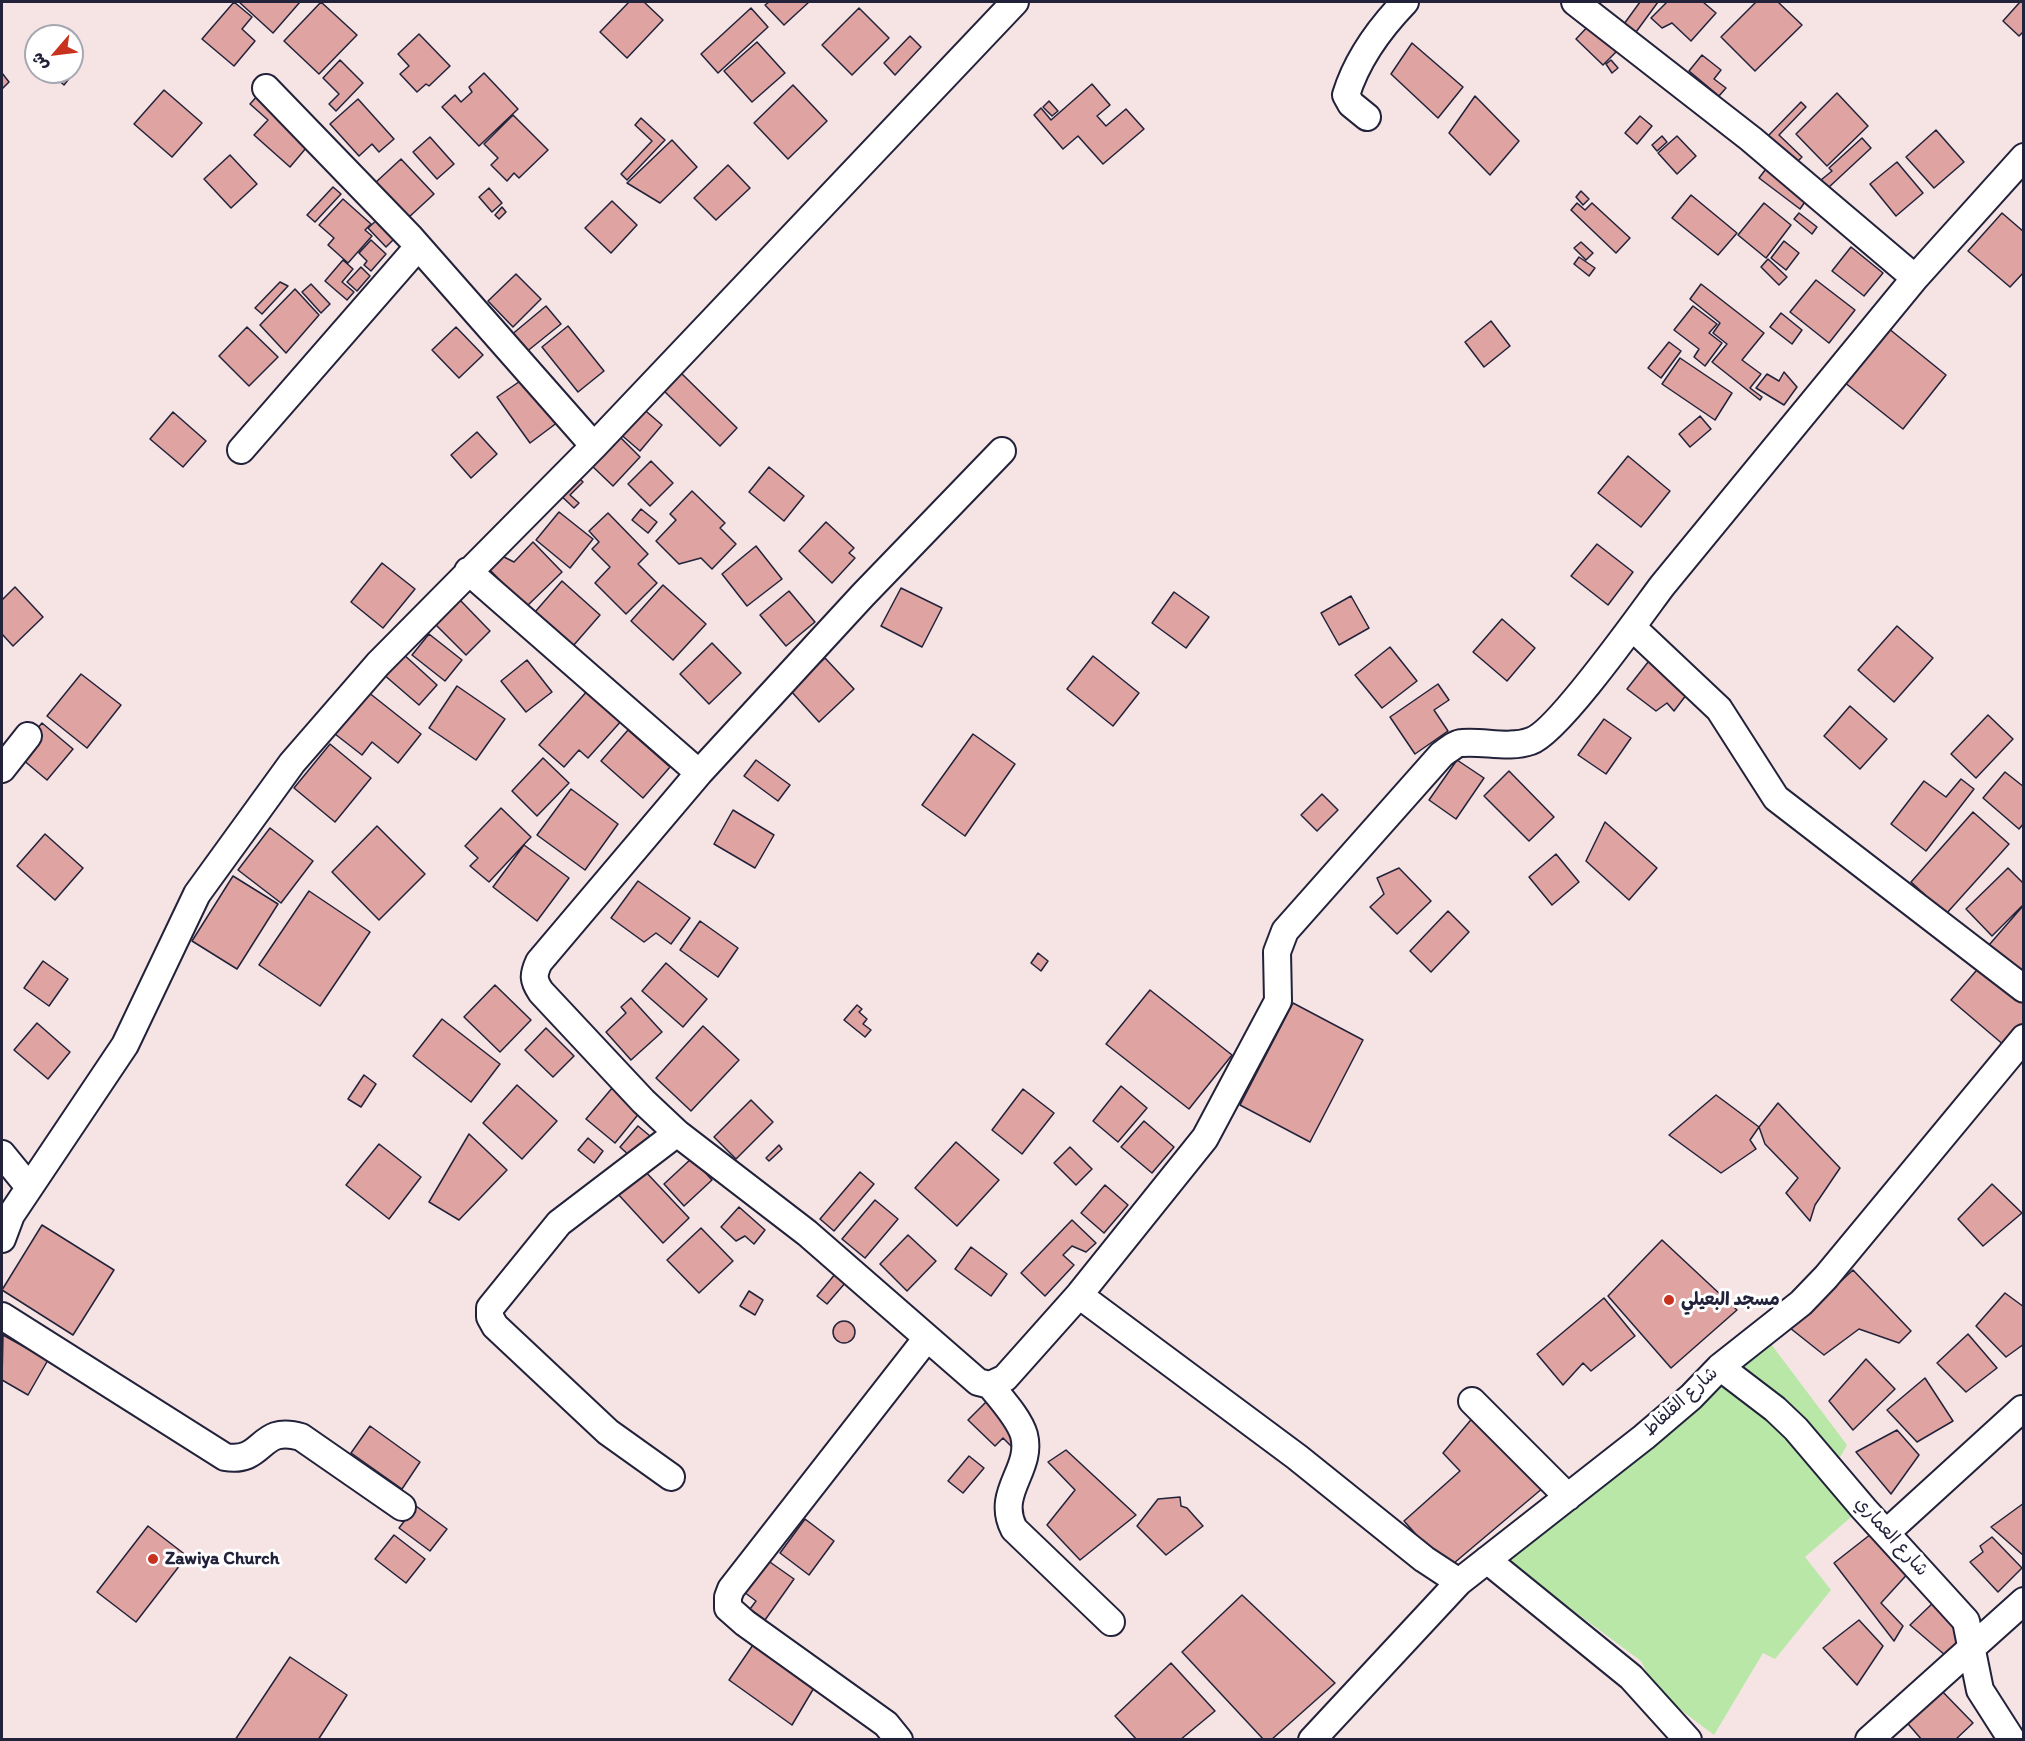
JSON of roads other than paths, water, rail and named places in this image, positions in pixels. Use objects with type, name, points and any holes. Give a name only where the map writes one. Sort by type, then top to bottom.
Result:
[{"type":"street","points":[[2,1239],[6,1219],[124,1045],[192,904],[237,837],[315,736],[378,664],[594,446],[1015,2]]},
{"type":"street","points":[[1367,117],[1351,104],[1346,94],[1350,81],[1362,56],[1388,19],[1405,2]]},
{"type":"street","points":[[1575,2],[1751,139],[1915,278]]},
{"type":"street","points":[[266,88],[418,247],[594,446]]},
{"type":"street","points":[[1002,451],[863,595],[699,773],[539,962],[534,973],[535,982],[541,992],[643,1101],[677,1133],[807,1233],[978,1382],[990,1384],[1005,1378],[1079,1295],[1205,1138],[1278,1001],[1277,952],[1286,931],[1442,754],[1460,743],[1512,744],[1533,741],[1551,728],[1662,586],[1915,278],[2024,157]]},
{"type":"street","points":[[241,450],[418,247]]},
{"type":"street","points":[[468,571],[699,773]]},
{"type":"street","points":[[1632,627],[1719,709],[1776,798],[2024,989]]},
{"type":"street","points":[[2,768],[28,736]]},
{"type":"street","name":"شارع القلفاط","points":[[1312,1740],[1460,1582],[1691,1397],[1720,1367],[1801,1303],[1826,1277],[2024,1038]]},
{"type":"street","points":[[672,1476],[608,1432],[495,1326],[490,1317],[490,1308],[559,1224],[677,1133]]},
{"type":"street","points":[[2,1154],[29,1187]]},
{"type":"street","points":[[1079,1295],[1297,1457],[1424,1559],[1460,1582]]},
{"type":"street","points":[[2,1316],[225,1457],[239,1460],[250,1456],[275,1434],[288,1433],[301,1437],[402,1507]]},
{"type":"street","points":[[899,1740],[886,1725],[745,1623],[728,1608],[728,1597],[731,1589],[927,1338]]},
{"type":"street","name":"شارع العماري","points":[[1720,1367],[1775,1409],[1796,1429],[1966,1621],[1980,1690],[2012,1740]]},
{"type":"street","points":[[990,1384],[1024,1435],[1024,1458],[1008,1497],[1008,1516],[1014,1529],[1111,1622]]},
{"type":"street","points":[[1472,1401],[1568,1497]]},
{"type":"street","points":[[1886,1533],[2022,1409]]},
{"type":"street","points":[[1487,1560],[1631,1677],[1688,1740]]},
{"type":"street","points":[[1869,1740],[2024,1601]]},
{"type":"place","name":"مسجد البعيلي","points":[[1669,1300]]},
{"type":"place","name":"Zawiya Church","points":[[153,1559]]}]
